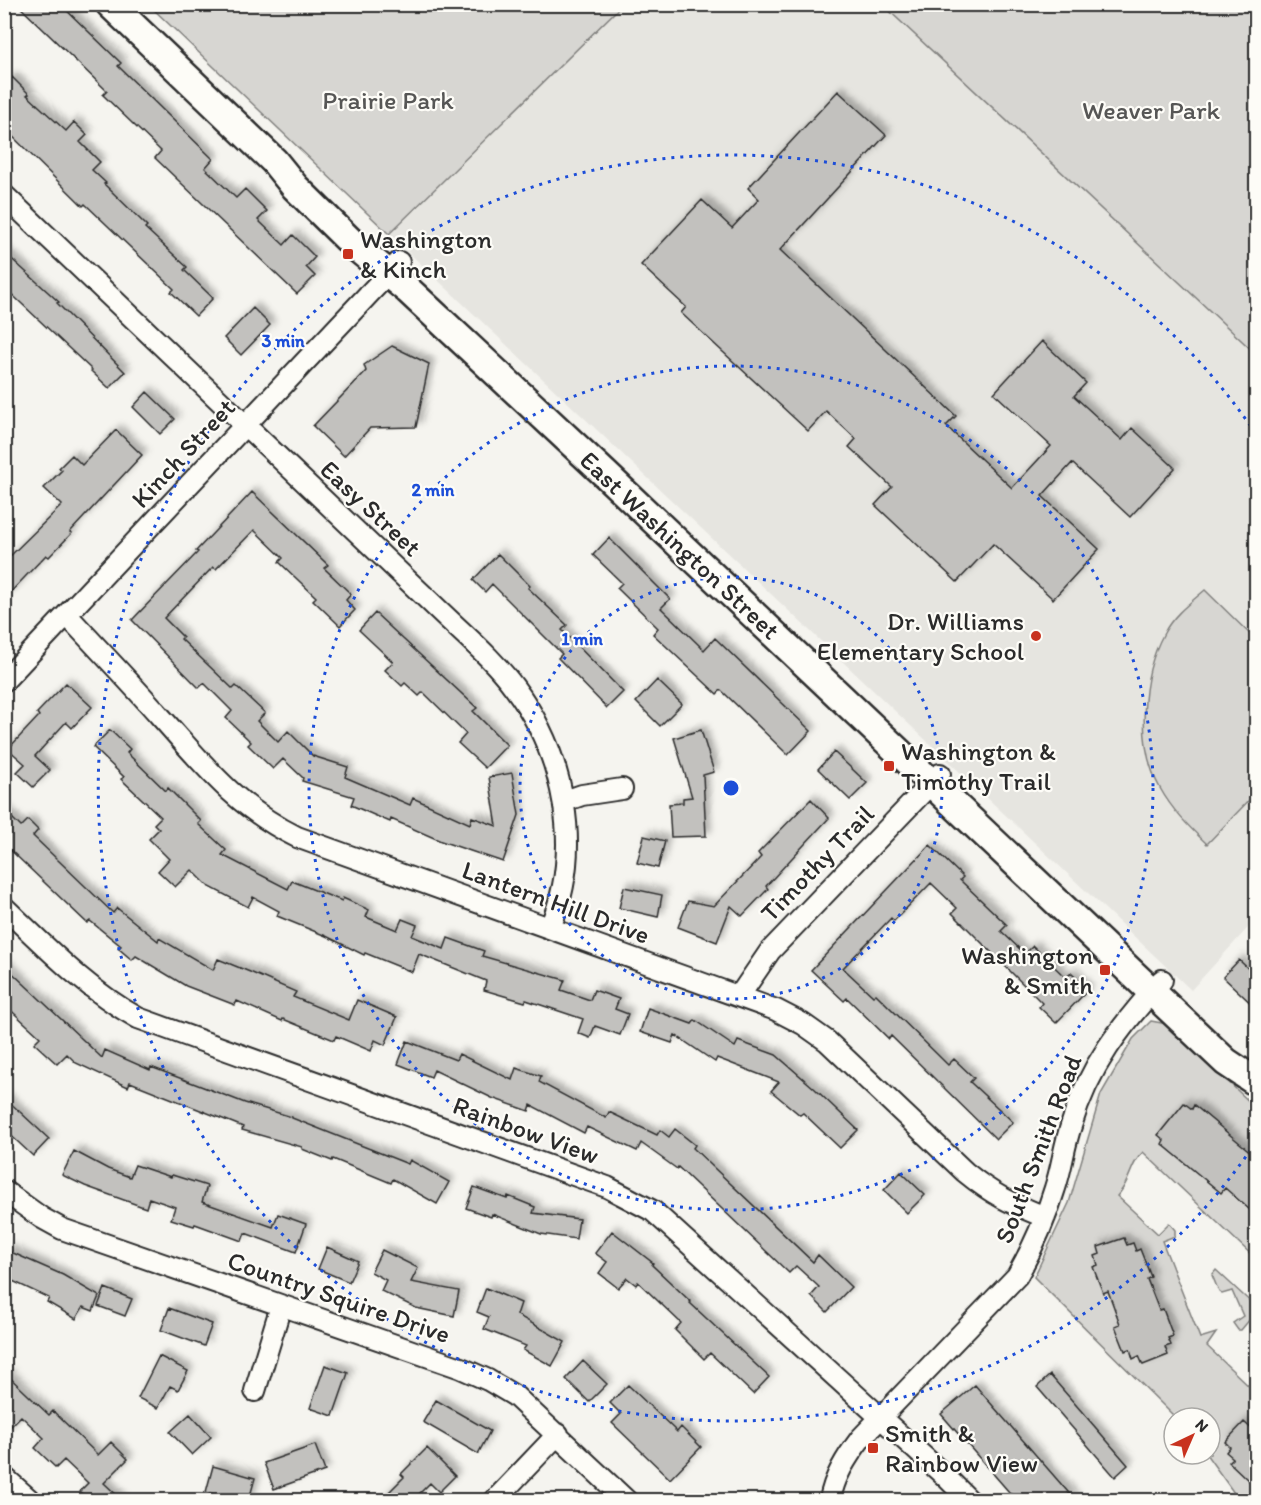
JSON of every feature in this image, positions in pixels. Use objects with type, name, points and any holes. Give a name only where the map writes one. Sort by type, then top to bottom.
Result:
[{"type":"main road","name":"East Washington Street","points":[[110,4],[274,161],[296,187],[357,247],[394,267]]},
{"type":"main road","name":"East Washington Street","points":[[128,4],[394,267],[507,360],[551,408],[936,779],[1156,986],[1235,1048],[1256,1080]]},
{"type":"street","name":"Easy Street","points":[[4,195],[499,668],[536,720],[548,745],[565,801],[567,861],[564,887],[549,927]]},
{"type":"street","name":"Kinch Street","points":[[4,681],[394,267]]},
{"type":"street","name":"Lantern Hill Drive","points":[[67,615],[219,782],[248,808],[272,825],[308,841],[699,983],[740,995],[776,1010],[803,1024],[819,1036],[965,1173],[988,1191],[1008,1203],[1045,1217]]},
{"type":"street","name":"Timothy Trail","points":[[740,995],[770,951],[936,779]]},
{"type":"street","points":[[565,801],[582,795],[622,789]]},
{"type":"street","name":"Rainbow View","points":[[4,908],[95,990],[138,1018],[607,1187],[653,1211],[969,1500]]},
{"type":"street","name":"South Smith Road","points":[[830,1500],[833,1483],[849,1453],[879,1418],[1017,1275],[1028,1258],[1056,1187],[1071,1125],[1084,1092],[1116,1033],[1156,986]]},
{"type":"street","name":"Country Squire Drive","points":[[4,1191],[62,1229],[461,1368],[488,1380],[515,1396],[627,1500]]},
{"type":"street","points":[[255,1391],[281,1305]]},
{"type":"street","points":[[495,1500],[558,1434]]},
{"type":"street","points":[[4,1477],[30,1500]]},
{"type":"shaded area","name":"Dr. Williams Elementary School","points":[[622,5],[883,5],[1256,354],[1256,919],[1191,990],[389,234]]},
{"type":"green space","name":"Prairie Park","points":[[149,5],[622,5],[389,234]]},
{"type":"green space","name":"Weaver Park","points":[[883,5],[1256,5],[1256,354]]},
{"type":"green space","points":[[1205,590],[1256,640],[1256,793],[1207,844],[1175,811],[1152,771],[1147,752],[1144,710],[1150,669],[1164,633],[1177,615]]},
{"type":"green space","points":[[1151,1021],[1167,1024],[1256,1108],[1256,1259],[1143,1152],[1135,1162],[1122,1191],[1117,1196],[1158,1234],[1169,1223],[1175,1230],[1175,1236],[1162,1241],[1200,1338],[1216,1333],[1207,1346],[1256,1393],[1256,1500],[1239,1500],[1215,1466],[1222,1466],[1222,1406],[1164,1406],[1034,1277],[1069,1203],[1101,1094],[1133,1039]]},
{"type":"green space","points":[[1216,1270],[1256,1307],[1256,1312],[1241,1330],[1238,1330],[1233,1323],[1243,1316],[1232,1291],[1222,1294],[1219,1292],[1212,1275]]},
{"type":"building","points":[[17,4],[60,4],[121,63],[118,66],[213,159],[205,168],[236,198],[245,189],[267,211],[258,220],[284,245],[293,235],[315,257],[306,267],[315,276],[297,294],[155,158],[161,151],[103,95],[107,91]]},
{"type":"building","points":[[12,77],[29,94],[27,95],[66,131],[74,122],[87,135],[80,142],[100,162],[92,170],[147,226],[145,228],[187,267],[184,270],[213,298],[196,316],[171,292],[174,289],[85,204],[83,206],[4,128],[4,85]]},
{"type":"building","points":[[838,91],[886,135],[780,250],[956,416],[946,426],[1012,488],[1051,446],[994,393],[1042,341],[1086,383],[1074,396],[1122,440],[1132,428],[1175,468],[1130,517],[1072,463],[1042,496],[1099,549],[1053,599],[993,544],[957,582],[875,505],[892,487],[849,447],[856,439],[826,411],[808,431],[681,313],[686,307],[641,265],[702,200],[732,228],[759,199],[748,188]]},
{"type":"building","points":[[4,252],[59,302],[57,303],[125,372],[109,388],[4,287]]},
{"type":"building","points":[[253,308],[270,325],[241,355],[224,338]]},
{"type":"building","points":[[392,346],[429,364],[416,427],[370,428],[344,456],[313,426],[366,371],[364,365]]},
{"type":"building","points":[[147,392],[175,419],[160,434],[133,407]]},
{"type":"building","points":[[116,430],[142,455],[49,557],[46,555],[4,599],[4,562],[62,505],[44,488],[62,470],[59,468],[72,455],[82,465]]},
{"type":"building","points":[[252,492],[328,565],[324,568],[351,594],[346,600],[355,610],[340,626],[313,600],[316,597],[279,562],[283,558],[254,530],[216,569],[213,567],[164,618],[183,637],[181,639],[233,689],[236,686],[265,713],[257,721],[278,742],[288,731],[313,756],[348,767],[345,777],[410,805],[413,798],[470,824],[472,817],[497,826],[489,777],[512,773],[519,815],[503,862],[441,841],[391,819],[390,822],[351,805],[354,797],[302,781],[303,778],[283,759],[273,769],[248,745],[251,742],[226,718],[232,711],[204,683],[199,688],[132,620]]},
{"type":"building","points":[[609,538],[670,599],[661,608],[704,650],[715,638],[811,731],[788,755],[721,690],[717,694],[653,634],[658,628],[617,588],[622,583],[593,555]]},
{"type":"building","points":[[498,554],[530,586],[528,588],[567,625],[562,630],[623,692],[607,708],[558,658],[562,654],[492,584],[485,592],[473,580]]},
{"type":"building","points":[[375,613],[477,708],[473,711],[507,745],[485,768],[458,743],[466,734],[423,692],[419,696],[405,683],[402,686],[385,670],[393,662],[359,630]]},
{"type":"building","points":[[657,680],[682,704],[660,726],[636,702]]},
{"type":"building","points":[[66,683],[92,707],[72,728],[66,722],[35,756],[50,770],[33,787],[17,772],[25,764],[8,749],[39,716],[37,713]]},
{"type":"building","points":[[110,730],[130,749],[127,753],[166,791],[168,788],[201,821],[198,824],[226,850],[222,855],[288,889],[292,881],[342,901],[343,898],[369,910],[366,917],[397,930],[402,919],[417,925],[412,936],[444,949],[448,938],[484,951],[482,956],[565,980],[561,990],[590,1000],[594,990],[619,999],[615,1009],[628,1014],[620,1035],[595,1026],[590,1038],[578,1033],[583,1019],[526,1000],[525,1002],[484,990],[486,981],[419,954],[412,972],[365,953],[364,955],[277,916],[279,911],[253,897],[248,907],[208,886],[192,870],[175,887],[158,871],[169,859],[149,839],[159,829],[154,824],[161,817],[121,779],[124,777],[93,747]]},
{"type":"building","points":[[701,730],[714,772],[703,775],[706,836],[671,837],[669,804],[683,803],[683,798],[692,797],[674,738]]},
{"type":"building","points":[[834,752],[867,783],[850,800],[818,769]]},
{"type":"building","points":[[811,799],[829,818],[766,886],[768,889],[742,916],[731,906],[717,942],[678,927],[688,901],[714,906],[761,857],[758,853]]},
{"type":"building","points":[[4,810],[21,827],[28,820],[38,830],[33,836],[113,913],[117,908],[158,941],[159,938],[213,970],[218,959],[250,972],[296,992],[293,997],[349,1020],[357,1000],[397,1017],[385,1045],[375,1040],[371,1051],[336,1036],[334,1040],[237,1001],[235,1005],[186,986],[136,956],[132,960],[118,948],[121,946],[90,921],[87,923],[4,844]]},
{"type":"building","points":[[644,836],[665,841],[658,868],[637,863]]},
{"type":"building","points":[[930,845],[963,877],[960,880],[1007,925],[1001,931],[1025,954],[1033,946],[1066,978],[1071,973],[1088,990],[1056,1023],[1039,1007],[1042,1003],[952,913],[957,908],[931,883],[894,921],[891,918],[843,968],[873,996],[876,994],[948,1065],[954,1059],[974,1078],[970,1082],[1013,1122],[996,1139],[891,1036],[889,1039],[847,998],[844,1001],[811,970]]},
{"type":"building","points":[[624,887],[662,895],[658,917],[619,908]]},
{"type":"building","points":[[1239,960],[1257,977],[1257,1009],[1223,977]]},
{"type":"building","points":[[4,965],[102,1058],[105,1050],[150,1070],[151,1067],[245,1103],[292,1117],[408,1164],[410,1160],[449,1182],[437,1204],[393,1179],[391,1183],[302,1149],[302,1147],[242,1130],[243,1127],[130,1082],[128,1087],[76,1063],[67,1054],[57,1064],[34,1043],[40,1037],[4,1004]]},
{"type":"building","points":[[648,1008],[692,1024],[695,1020],[735,1047],[738,1041],[776,1055],[858,1130],[840,1148],[803,1113],[800,1115],[771,1091],[779,1082],[717,1058],[715,1062],[675,1035],[672,1043],[640,1032]]},
{"type":"building","points":[[407,1041],[456,1060],[459,1054],[512,1080],[516,1068],[541,1076],[539,1082],[606,1118],[609,1112],[657,1135],[660,1130],[669,1137],[675,1129],[695,1145],[693,1148],[813,1262],[818,1255],[851,1287],[827,1312],[811,1296],[819,1287],[796,1266],[789,1273],[678,1167],[677,1169],[641,1143],[637,1151],[587,1127],[584,1133],[531,1105],[529,1111],[492,1098],[434,1070],[431,1077],[398,1064]]},
{"type":"building","points":[[4,1097],[49,1139],[33,1156],[4,1129]]},
{"type":"building","points":[[1184,1103],[1192,1109],[1194,1105],[1253,1154],[1250,1158],[1257,1163],[1257,1216],[1225,1188],[1221,1193],[1162,1144],[1164,1140],[1158,1135]]},
{"type":"building","points":[[74,1151],[108,1169],[130,1177],[135,1165],[207,1186],[202,1202],[273,1227],[278,1214],[306,1224],[296,1252],[245,1233],[242,1241],[195,1224],[194,1226],[171,1219],[175,1207],[149,1198],[146,1208],[85,1186],[62,1175]]},
{"type":"building","points":[[901,1172],[925,1195],[907,1213],[884,1190]]},
{"type":"building","points":[[474,1187],[507,1199],[508,1196],[535,1207],[533,1213],[579,1219],[576,1239],[541,1234],[492,1214],[491,1217],[466,1208]]},
{"type":"building","points":[[612,1231],[653,1263],[652,1265],[690,1303],[769,1377],[753,1394],[710,1353],[704,1359],[675,1330],[681,1323],[638,1282],[636,1285],[627,1278],[618,1288],[599,1273],[607,1262],[595,1253]]},
{"type":"building","points":[[1124,1238],[1127,1245],[1133,1243],[1136,1251],[1140,1249],[1151,1277],[1147,1279],[1159,1310],[1163,1309],[1173,1336],[1168,1338],[1171,1345],[1165,1347],[1168,1355],[1143,1365],[1139,1356],[1133,1359],[1130,1349],[1125,1351],[1115,1326],[1120,1324],[1108,1291],[1103,1293],[1093,1267],[1098,1265],[1095,1256],[1100,1254],[1098,1247]]},
{"type":"building","points":[[327,1247],[358,1261],[349,1282],[318,1269]]},
{"type":"building","points":[[4,1249],[63,1275],[99,1296],[93,1311],[83,1307],[76,1319],[47,1302],[49,1298],[4,1277]]},
{"type":"building","points":[[382,1250],[418,1268],[411,1282],[459,1291],[454,1316],[416,1308],[381,1291],[386,1280],[371,1272]]},
{"type":"building","points":[[105,1288],[132,1299],[125,1316],[98,1306]]},
{"type":"building","points":[[486,1288],[521,1303],[517,1315],[565,1342],[552,1366],[523,1350],[526,1346],[484,1329],[489,1317],[477,1312]]},
{"type":"building","points":[[169,1308],[212,1324],[204,1346],[161,1330]]},
{"type":"building","points":[[159,1356],[188,1371],[178,1390],[170,1386],[158,1408],[138,1398]]},
{"type":"building","points":[[583,1361],[607,1384],[589,1402],[566,1379]]},
{"type":"building","points":[[325,1365],[348,1373],[333,1416],[310,1408]]},
{"type":"building","points":[[4,1372],[49,1415],[53,1411],[98,1455],[111,1442],[128,1459],[104,1483],[122,1500],[89,1500],[80,1491],[88,1483],[64,1460],[56,1468],[35,1448],[44,1438],[21,1416],[4,1433]]},
{"type":"building","points":[[1050,1375],[1128,1465],[1115,1477],[1037,1387]]},
{"type":"building","points":[[628,1385],[677,1432],[681,1427],[701,1447],[670,1479],[612,1423],[621,1414],[610,1403]]},
{"type":"building","points":[[975,1385],[1075,1500],[1016,1500],[941,1414]]},
{"type":"building","points":[[436,1400],[490,1431],[478,1454],[423,1422]]},
{"type":"building","points":[[190,1414],[211,1437],[192,1455],[170,1432]]},
{"type":"building","points":[[1244,1422],[1257,1434],[1257,1473],[1249,1481],[1229,1462],[1233,1458],[1226,1452],[1230,1447],[1225,1442]]},
{"type":"building","points":[[315,1445],[325,1471],[274,1489],[264,1463]]},
{"type":"building","points":[[427,1448],[455,1476],[439,1492],[430,1483],[413,1500],[381,1500],[404,1477],[401,1474]]},
{"type":"building","points":[[213,1466],[255,1478],[249,1500],[235,1500],[206,1492]]},
{"type":"place","name":"Washington & Kinch","points":[[348,254]]},
{"type":"place","name":"Dr. Williams Elementary School","points":[[1036,636]]},
{"type":"place","name":"Washington & Timothy Trail","points":[[889,766]]},
{"type":"place","name":"Washington & Smith","points":[[1105,970]]},
{"type":"place","name":"Smith & Rainbow View","points":[[873,1448]]}]
